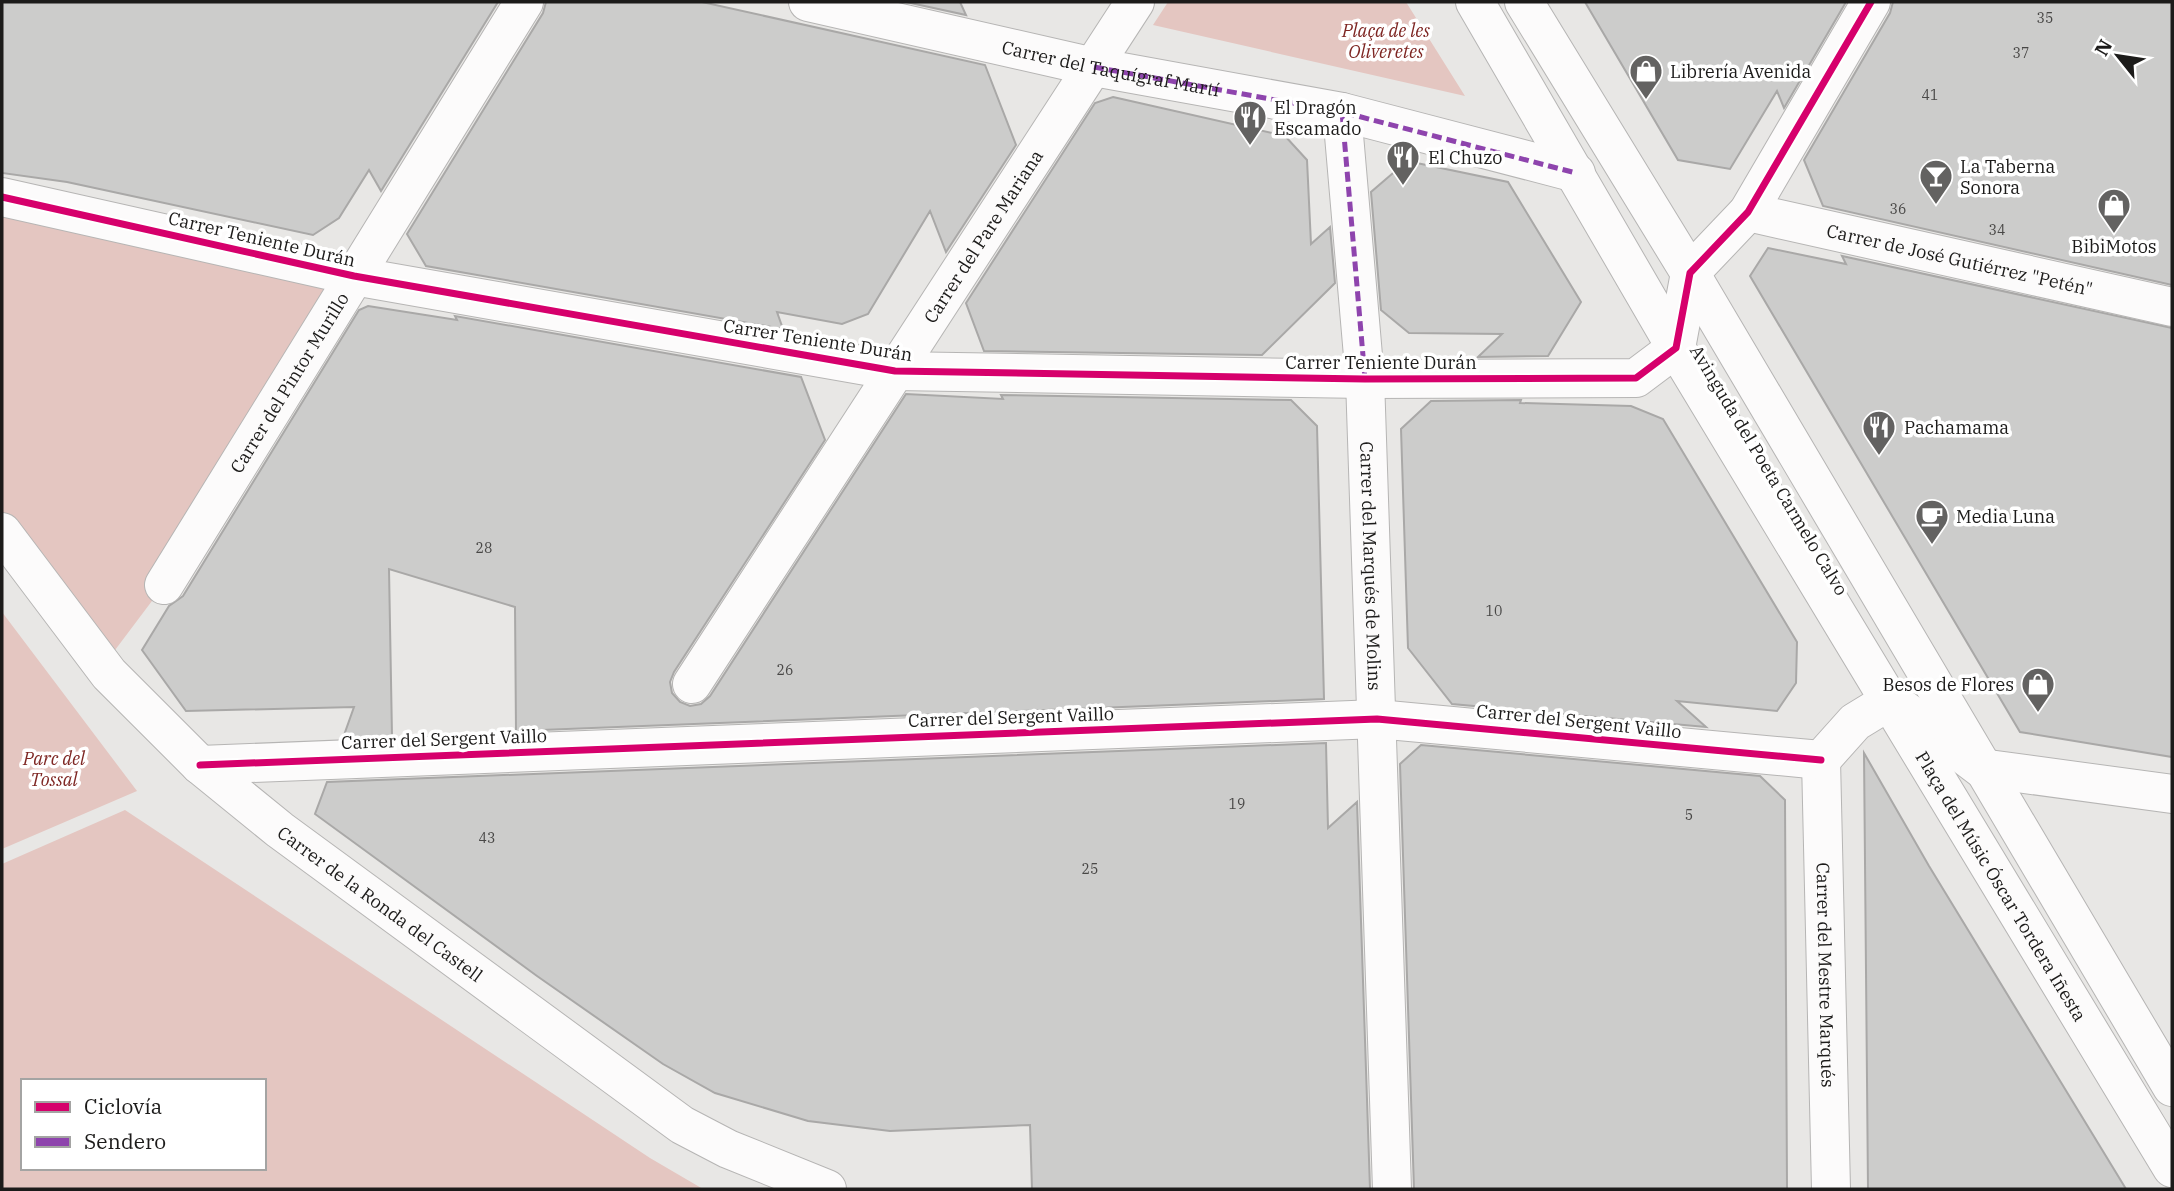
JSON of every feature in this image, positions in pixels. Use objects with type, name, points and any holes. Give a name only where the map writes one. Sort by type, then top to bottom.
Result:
[{"type":"street","name":"Carrer del Pintor Murillo","points":[[164,585],[524,2]]},
{"type":"street","name":"Carrer del Taquígraf Martí","points":[[808,2],[1094,67],[1342,112],[1576,173]]},
{"type":"street","name":"Carrer del Pare Mariana","points":[[692,684],[1135,2]]},
{"type":"street","name":"Avinguda del Poeta Carmelo Calvo","points":[[1475,2],[1676,348],[1891,700]]},
{"type":"street","name":"Avinguda del Poeta Carmelo Calvo","points":[[1524,2],[1690,273],[1981,768]]},
{"type":"street","points":[[1676,348],[1690,273],[1748,212],[1871,2]]},
{"type":"street","name":"Carrer del Marqués de Molins","points":[[1342,112],[1365,379],[1392,1189]]},
{"type":"street","name":"Carrer Teniente Durán","points":[[2,197],[354,276],[895,371],[1365,379],[1636,378],[1676,348]]},
{"type":"street","name":"Carrer de José Gutiérrez \"Petén\"","points":[[1748,212],[2172,307]]},
{"type":"street","name":"Carrer de la Ronda del Castell","points":[[2,532],[109,674],[200,765],[280,830],[653,1106],[728,1149],[827,1189]]},
{"type":"street","points":[[1821,761],[1855,722],[1891,700]]},
{"type":"street","name":"Plaça del Músic Óscar Tordera Iñesta","points":[[1891,700],[1981,768],[2172,1087]]},
{"type":"street","name":"Plaça del Músic Óscar Tordera Iñesta","points":[[1891,700],[2172,1168]]},
{"type":"street","name":"Carrer del Sergent Vaillo","points":[[200,765],[1377,719],[1821,761]]},
{"type":"street","name":"Carrer del Mestre Marqués","points":[[1821,761],[1831,1189]]},
{"type":"street","name":"Plaça del Músic Óscar Tordera Iñesta","points":[[1981,768],[2172,794]]},
{"type":"green space","name":"Plaça de les Oliveretes","points":[[1168,2],[1406,2],[1465,96],[1153,25]]},
{"type":"green space","points":[[2,197],[354,276],[164,585],[103,666],[2,532]]},
{"type":"green space","name":"Parc del Tossal","points":[[2,612],[137,791],[2,849]]},
{"type":"green space","points":[[125,810],[650,1158],[703,1189],[2,1189],[2,864]]},
{"type":"building","points":[[2,2],[498,2],[381,191],[369,170],[339,218],[313,235],[67,182],[2,173]]},
{"type":"building","points":[[546,2],[702,2],[985,65],[1016,145],[946,252],[930,211],[868,314],[842,324],[777,312],[783,329],[426,266],[407,234],[543,13]]},
{"type":"building","points":[[906,2],[960,2],[966,15]]},
{"type":"building","points":[[1585,2],[1846,2],[1784,108],[1777,91],[1730,169],[1678,160]]},
{"type":"building","points":[[1893,2],[2172,2],[2172,285],[1823,206],[1804,160],[1890,13]]},
{"type":"building","points":[[1113,97],[1285,136],[1307,160],[1311,244],[1330,227],[1335,283],[1262,355],[984,351],[966,303],[1095,103]]},
{"type":"building","points":[[1407,161],[1508,182],[1581,302],[1548,356],[1478,357],[1502,334],[1409,333],[1381,310],[1371,192]]},
{"type":"building","points":[[1768,248],[1846,264],[1842,256],[2172,328],[2172,757],[2020,732],[1750,276]]},
{"type":"building","points":[[368,306],[457,320],[455,316],[801,377],[825,440],[674,672],[670,682],[672,693],[680,702],[690,706],[701,704],[710,696],[906,394],[1003,399],[1001,395],[1291,400],[1317,426],[1324,699],[516,731],[515,607],[389,569],[392,736],[343,738],[354,707],[186,711],[142,650],[169,606],[183,596],[359,310]]},
{"type":"building","points":[[1521,400],[1520,403],[1631,406],[1663,419],[1797,642],[1796,683],[1777,711],[1677,701],[1706,727],[1452,704],[1408,648],[1401,429],[1431,401]]},
{"type":"building","points":[[1326,743],[1328,828],[1357,802],[1370,1189],[1032,1189],[1030,1125],[890,1131],[808,1121],[715,1093],[663,1064],[315,814],[327,782]]},
{"type":"building","points":[[1421,745],[1760,776],[1785,800],[1787,1189],[1414,1189],[1400,764]]},
{"type":"building","points":[[1864,753],[1929,866],[2126,1189],[1868,1189]]},
{"type":"marked path","points":[[1094,67],[1342,112],[1576,173]]},
{"type":"marked path","points":[[1342,112],[1365,379]]},
{"type":"cycle path","points":[[2,197],[354,276],[895,371],[1365,379],[1636,378],[1676,348],[1690,273],[1748,212],[1871,2]]},
{"type":"cycle path","points":[[200,765],[1377,719],[1821,760]]},
{"type":"place","name":"Librería Avenida","points":[[1646,101]]},
{"type":"place","name":"El Dragón Escamado","points":[[1250,147]]},
{"type":"place","name":"El Chuzo","points":[[1403,187]]},
{"type":"place","name":"La Taberna Sonora","points":[[1936,206]]},
{"type":"place","name":"BibiMotos","points":[[2114,235]]},
{"type":"place","name":"Pachamama","points":[[1879,457]]},
{"type":"place","name":"Media Luna","points":[[1932,546]]},
{"type":"place","name":"Besos de Flores","points":[[2038,714]]}]
